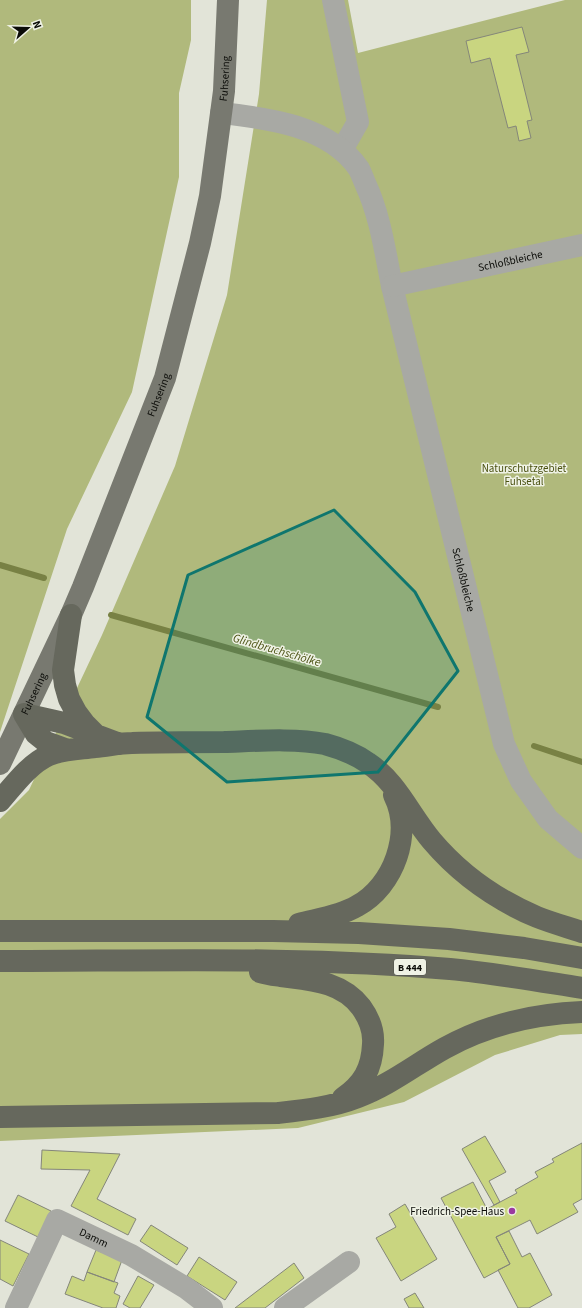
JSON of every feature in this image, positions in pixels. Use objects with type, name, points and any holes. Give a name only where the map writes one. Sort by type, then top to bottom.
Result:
[{"type":"highway","points":[[71,615],[63,670],[65,685],[69,699],[76,712],[96,735]]},
{"type":"highway","points":[[24,714],[64,723],[121,744]]},
{"type":"highway","points":[[24,714],[36,734],[46,742],[68,750]]},
{"type":"highway","points":[[0,801],[30,768],[48,756],[68,750],[121,744],[277,741],[325,744],[354,755],[383,774],[401,795],[421,827],[432,841],[447,857],[474,881],[494,895],[538,918],[582,932]]},
{"type":"highway","points":[[273,931],[344,913],[358,906],[371,896],[382,884],[391,871],[401,840],[400,812],[396,799],[383,774]]},
{"type":"highway","points":[[7,931],[273,931],[359,933],[449,939],[524,948],[582,958]]},
{"type":"highway","points":[[237,960],[262,973],[322,982],[336,986],[348,993],[366,1014],[374,1040],[373,1054],[369,1068],[363,1080],[354,1091],[330,1105]]},
{"type":"highway","name":"B 444","points":[[0,961],[237,960],[355,963],[451,970],[582,988]]},
{"type":"highway","points":[[0,1117],[278,1113],[306,1110],[358,1098],[391,1082],[444,1048],[485,1030],[532,1017],[558,1013],[582,1012]]},
{"type":"main road","name":"Fuhsering","points":[[0,764],[83,587],[164,378],[200,243],[210,196],[222,113],[228,0]]},
{"type":"street","points":[[333,0],[358,122],[342,150]]},
{"type":"street","name":"Schloßbleiche","points":[[222,113],[279,121],[312,132],[342,150],[349,156],[359,170],[371,196],[379,223],[392,286],[504,744],[521,781],[548,819],[582,848]]},
{"type":"street","name":"Schloßbleiche","points":[[392,286],[582,244]]},
{"type":"street","name":"Damm","points":[[16,1308],[57,1220],[131,1255],[186,1288],[212,1308]]},
{"type":"street","points":[[285,1308],[349,1262]]},
{"type":"highlighted area","points":[[334,510],[415,592],[458,671],[378,772],[227,782],[147,717],[188,575]]},
{"type":"green space","points":[[0,0],[191,0],[191,40],[179,93],[179,177],[132,392],[67,529],[0,732]]},
{"type":"green space","name":"Naturschutzgebiet Fuhsetal","points":[[267,0],[348,0],[358,53],[565,0],[582,0],[582,1034],[560,1035],[495,1055],[404,1102],[298,1128],[0,1141],[0,819],[29,790],[102,635],[175,466],[227,295],[259,94]]},
{"type":"building","points":[[522,27],[529,52],[516,55],[532,120],[527,121],[531,138],[519,141],[516,126],[508,128],[490,58],[471,63],[466,41]]},
{"type":"building","points":[[485,1136],[506,1172],[489,1181],[500,1202],[494,1205],[462,1149]]},
{"type":"building","name":"Friedrich-Spee-Haus","points":[[582,1143],[582,1199],[573,1204],[578,1212],[537,1234],[530,1220],[496,1237],[510,1264],[484,1278],[441,1198],[473,1182],[487,1209],[517,1193],[515,1190],[538,1177],[535,1172],[554,1162],[552,1159]]},
{"type":"building","points":[[42,1150],[120,1154],[97,1199],[136,1219],[128,1235],[71,1206],[90,1170],[41,1169]]},
{"type":"building","points":[[18,1195],[51,1211],[38,1237],[5,1221]]},
{"type":"building","points":[[405,1204],[437,1259],[401,1281],[376,1238],[396,1227],[389,1214]]},
{"type":"building","points":[[151,1225],[188,1248],[177,1265],[140,1241]]},
{"type":"building","points":[[509,1231],[522,1257],[530,1253],[552,1295],[529,1308],[518,1308],[498,1270],[510,1264],[496,1237]]},
{"type":"building","points":[[0,1240],[29,1254],[13,1286],[0,1279]]},
{"type":"building","points":[[96,1250],[122,1260],[114,1282],[87,1272]]},
{"type":"building","points":[[199,1257],[237,1282],[225,1300],[187,1276]]},
{"type":"building","points":[[294,1263],[304,1278],[265,1308],[235,1308]]},
{"type":"building","points":[[87,1272],[118,1283],[114,1293],[120,1296],[116,1308],[103,1308],[65,1294],[72,1276],[84,1281]]},
{"type":"building","points":[[138,1276],[154,1285],[140,1308],[130,1308],[123,1304]]},
{"type":"building","points":[[415,1293],[424,1308],[409,1308],[404,1299]]},
{"type":"waterway","name":"Glindbruchschölke","points":[[0,565],[44,578]]},
{"type":"waterway","name":"Glindbruchschölke","points":[[111,615],[438,707]]},
{"type":"waterway","name":"Glindbruchschölke","points":[[534,746],[582,762]]},
{"type":"place","name":"Friedrich-Spee-Haus","points":[[512,1211]]}]
